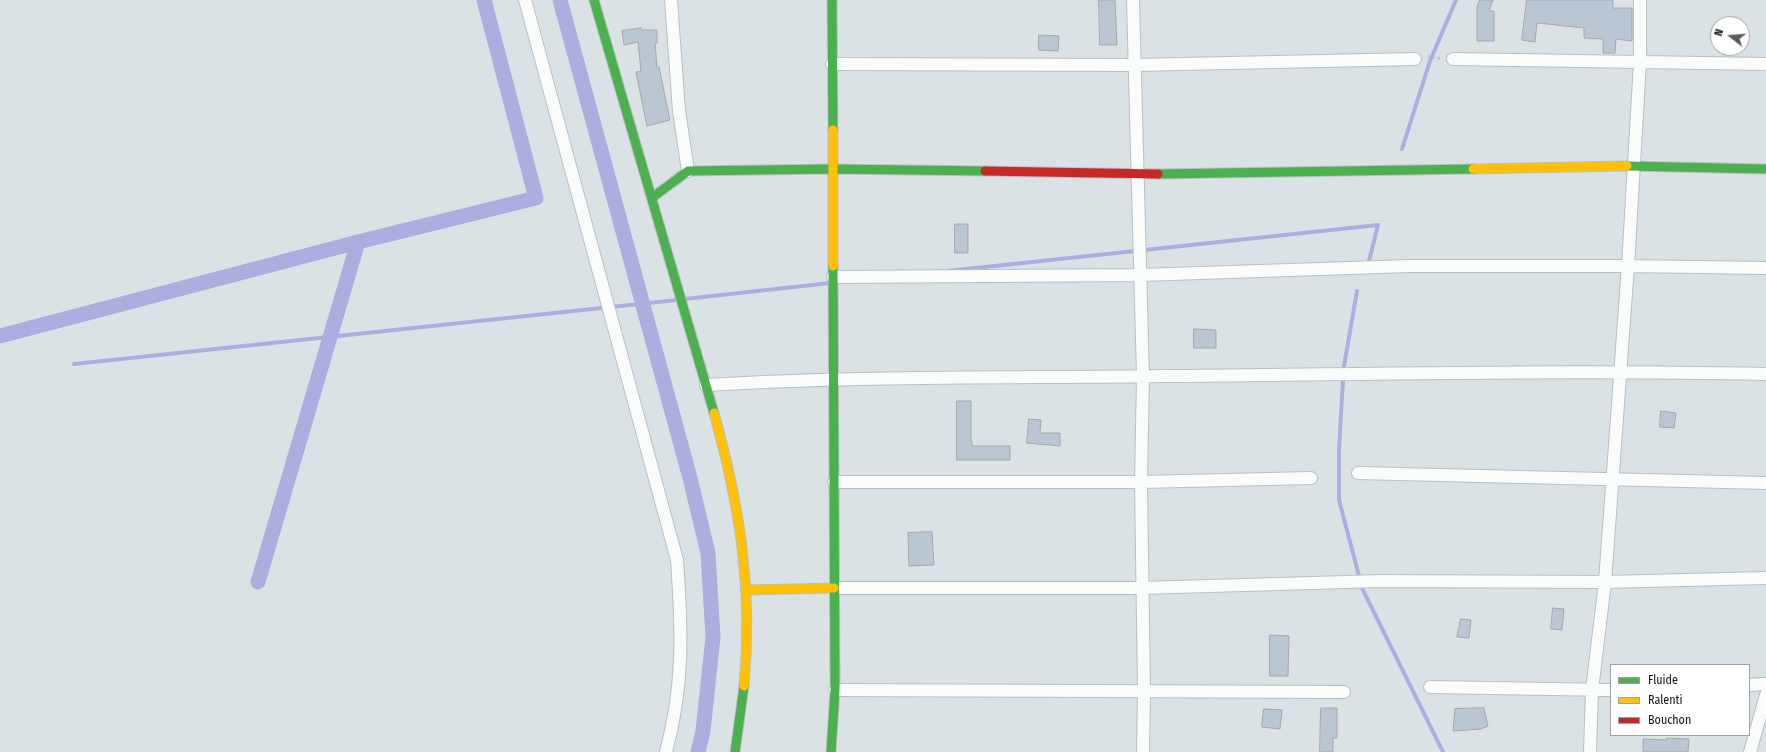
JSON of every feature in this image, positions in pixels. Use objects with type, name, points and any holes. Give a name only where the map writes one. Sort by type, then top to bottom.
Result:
[{"type":"street","points":[[525,0],[677,560],[681,613],[681,669],[673,725],[666,752]]},
{"type":"street","points":[[594,0],[653,197],[706,385],[735,498],[744,551],[748,645],[742,706],[735,752]]},
{"type":"street","points":[[671,0],[679,111],[688,171]]},
{"type":"street","points":[[831,752],[835,690],[832,381],[832,0]]},
{"type":"street","points":[[1133,0],[1143,377],[1141,482],[1141,588],[1144,691],[1143,752]]},
{"type":"street","points":[[1590,752],[1592,690],[1605,582],[1628,266],[1640,62],[1640,0]]},
{"type":"street","points":[[832,64],[1135,65],[1415,59]]},
{"type":"street","points":[[1453,59],[1766,64]]},
{"type":"street","points":[[653,197],[688,171],[833,169],[1138,174],[1633,166],[1766,169]]},
{"type":"street","points":[[832,277],[1141,275],[1409,266],[1628,266],[1766,268]]},
{"type":"street","points":[[706,385],[927,377],[1143,377],[1620,371],[1766,374]]},
{"type":"street","points":[[1358,473],[1766,483]]},
{"type":"street","points":[[834,482],[1141,482],[1311,478]]},
{"type":"street","points":[[746,590],[834,588],[1141,588],[1380,581],[1605,582],[1766,578]]},
{"type":"street","points":[[1750,685],[1766,684]]},
{"type":"street","points":[[1430,687],[1610,690]]},
{"type":"street","points":[[835,690],[1344,692]]},
{"type":"street","points":[[1750,752],[1766,695]]},
{"type":"path","points":[[1428,56],[1437,59]]},
{"type":"building","points":[[1099,0],[1115,0],[1117,45],[1100,45]]},
{"type":"building","points":[[1480,0],[1493,0],[1489,11],[1494,11],[1494,41],[1477,41],[1477,7]]},
{"type":"building","points":[[1527,0],[1613,0],[1613,8],[1632,8],[1632,41],[1616,39],[1615,53],[1603,53],[1603,39],[1584,38],[1584,28],[1537,23],[1535,42],[1522,40]]},
{"type":"building","points":[[641,28],[642,30],[657,30],[657,43],[655,43],[657,67],[659,67],[670,120],[647,126],[636,72],[641,71],[638,42],[624,45],[622,31]]},
{"type":"building","points":[[1039,35],[1059,36],[1058,51],[1039,50]]},
{"type":"building","points":[[955,224],[968,224],[968,253],[955,253]]},
{"type":"building","points":[[1194,329],[1216,330],[1216,348],[1194,348]]},
{"type":"building","points":[[957,401],[971,401],[972,446],[1010,446],[1010,460],[957,460]]},
{"type":"building","points":[[1661,411],[1676,413],[1674,428],[1660,427]]},
{"type":"building","points":[[1029,419],[1041,420],[1040,433],[1060,433],[1060,446],[1027,443]]},
{"type":"building","points":[[932,532],[934,565],[909,566],[908,533]]},
{"type":"building","points":[[1553,608],[1564,609],[1562,630],[1551,629]]},
{"type":"building","points":[[1461,619],[1471,620],[1469,638],[1457,637]]},
{"type":"building","points":[[1270,635],[1289,636],[1288,676],[1270,676]]},
{"type":"building","points":[[1321,708],[1337,708],[1337,738],[1333,738],[1333,752],[1320,752]]},
{"type":"building","points":[[1484,708],[1488,726],[1481,729],[1453,731],[1455,709]]},
{"type":"building","points":[[1264,709],[1282,710],[1280,729],[1262,727]]},
{"type":"building","points":[[1667,738],[1689,739],[1688,752],[1643,752],[1643,739],[1666,740]]},
{"type":"waterway","points":[[258,582],[358,242],[536,198],[484,0]]},
{"type":"waterway","points":[[560,0],[690,478],[708,553],[713,637],[703,731],[698,752]]},
{"type":"waterway","points":[[1402,149],[1430,61],[1456,0]]},
{"type":"waterway","points":[[948,271],[1378,225],[1369,261]]},
{"type":"waterway","points":[[0,336],[358,242]]},
{"type":"waterway","points":[[685,299],[830,283]]},
{"type":"waterway","points":[[1344,366],[1357,291]]},
{"type":"waterway","points":[[74,364],[677,300]]},
{"type":"waterway","points":[[1343,379],[1339,451],[1339,500],[1359,576]]},
{"type":"waterway","points":[[1362,588],[1443,752]]},
{"type":"traffic: fast","points":[[594,0],[714,413]]},
{"type":"traffic: fast","points":[[832,0],[833,130]]},
{"type":"traffic: fast","points":[[1627,166],[1766,169]]},
{"type":"traffic: fast","points":[[653,197],[688,171],[833,169],[985,171]]},
{"type":"traffic: fast","points":[[1158,174],[1473,169]]},
{"type":"traffic: fast","points":[[831,752],[835,690],[833,266]]},
{"type":"traffic: fast","points":[[735,752],[744,686]]},
{"type":"traffic: slow","points":[[833,130],[833,266]]},
{"type":"traffic: slow","points":[[1473,169],[1627,166]]},
{"type":"traffic: slow","points":[[714,413],[731,482],[742,548],[747,616],[744,686]]},
{"type":"traffic: slow","points":[[746,590],[834,588]]},
{"type":"traffic: jam","points":[[985,171],[1158,174]]}]
